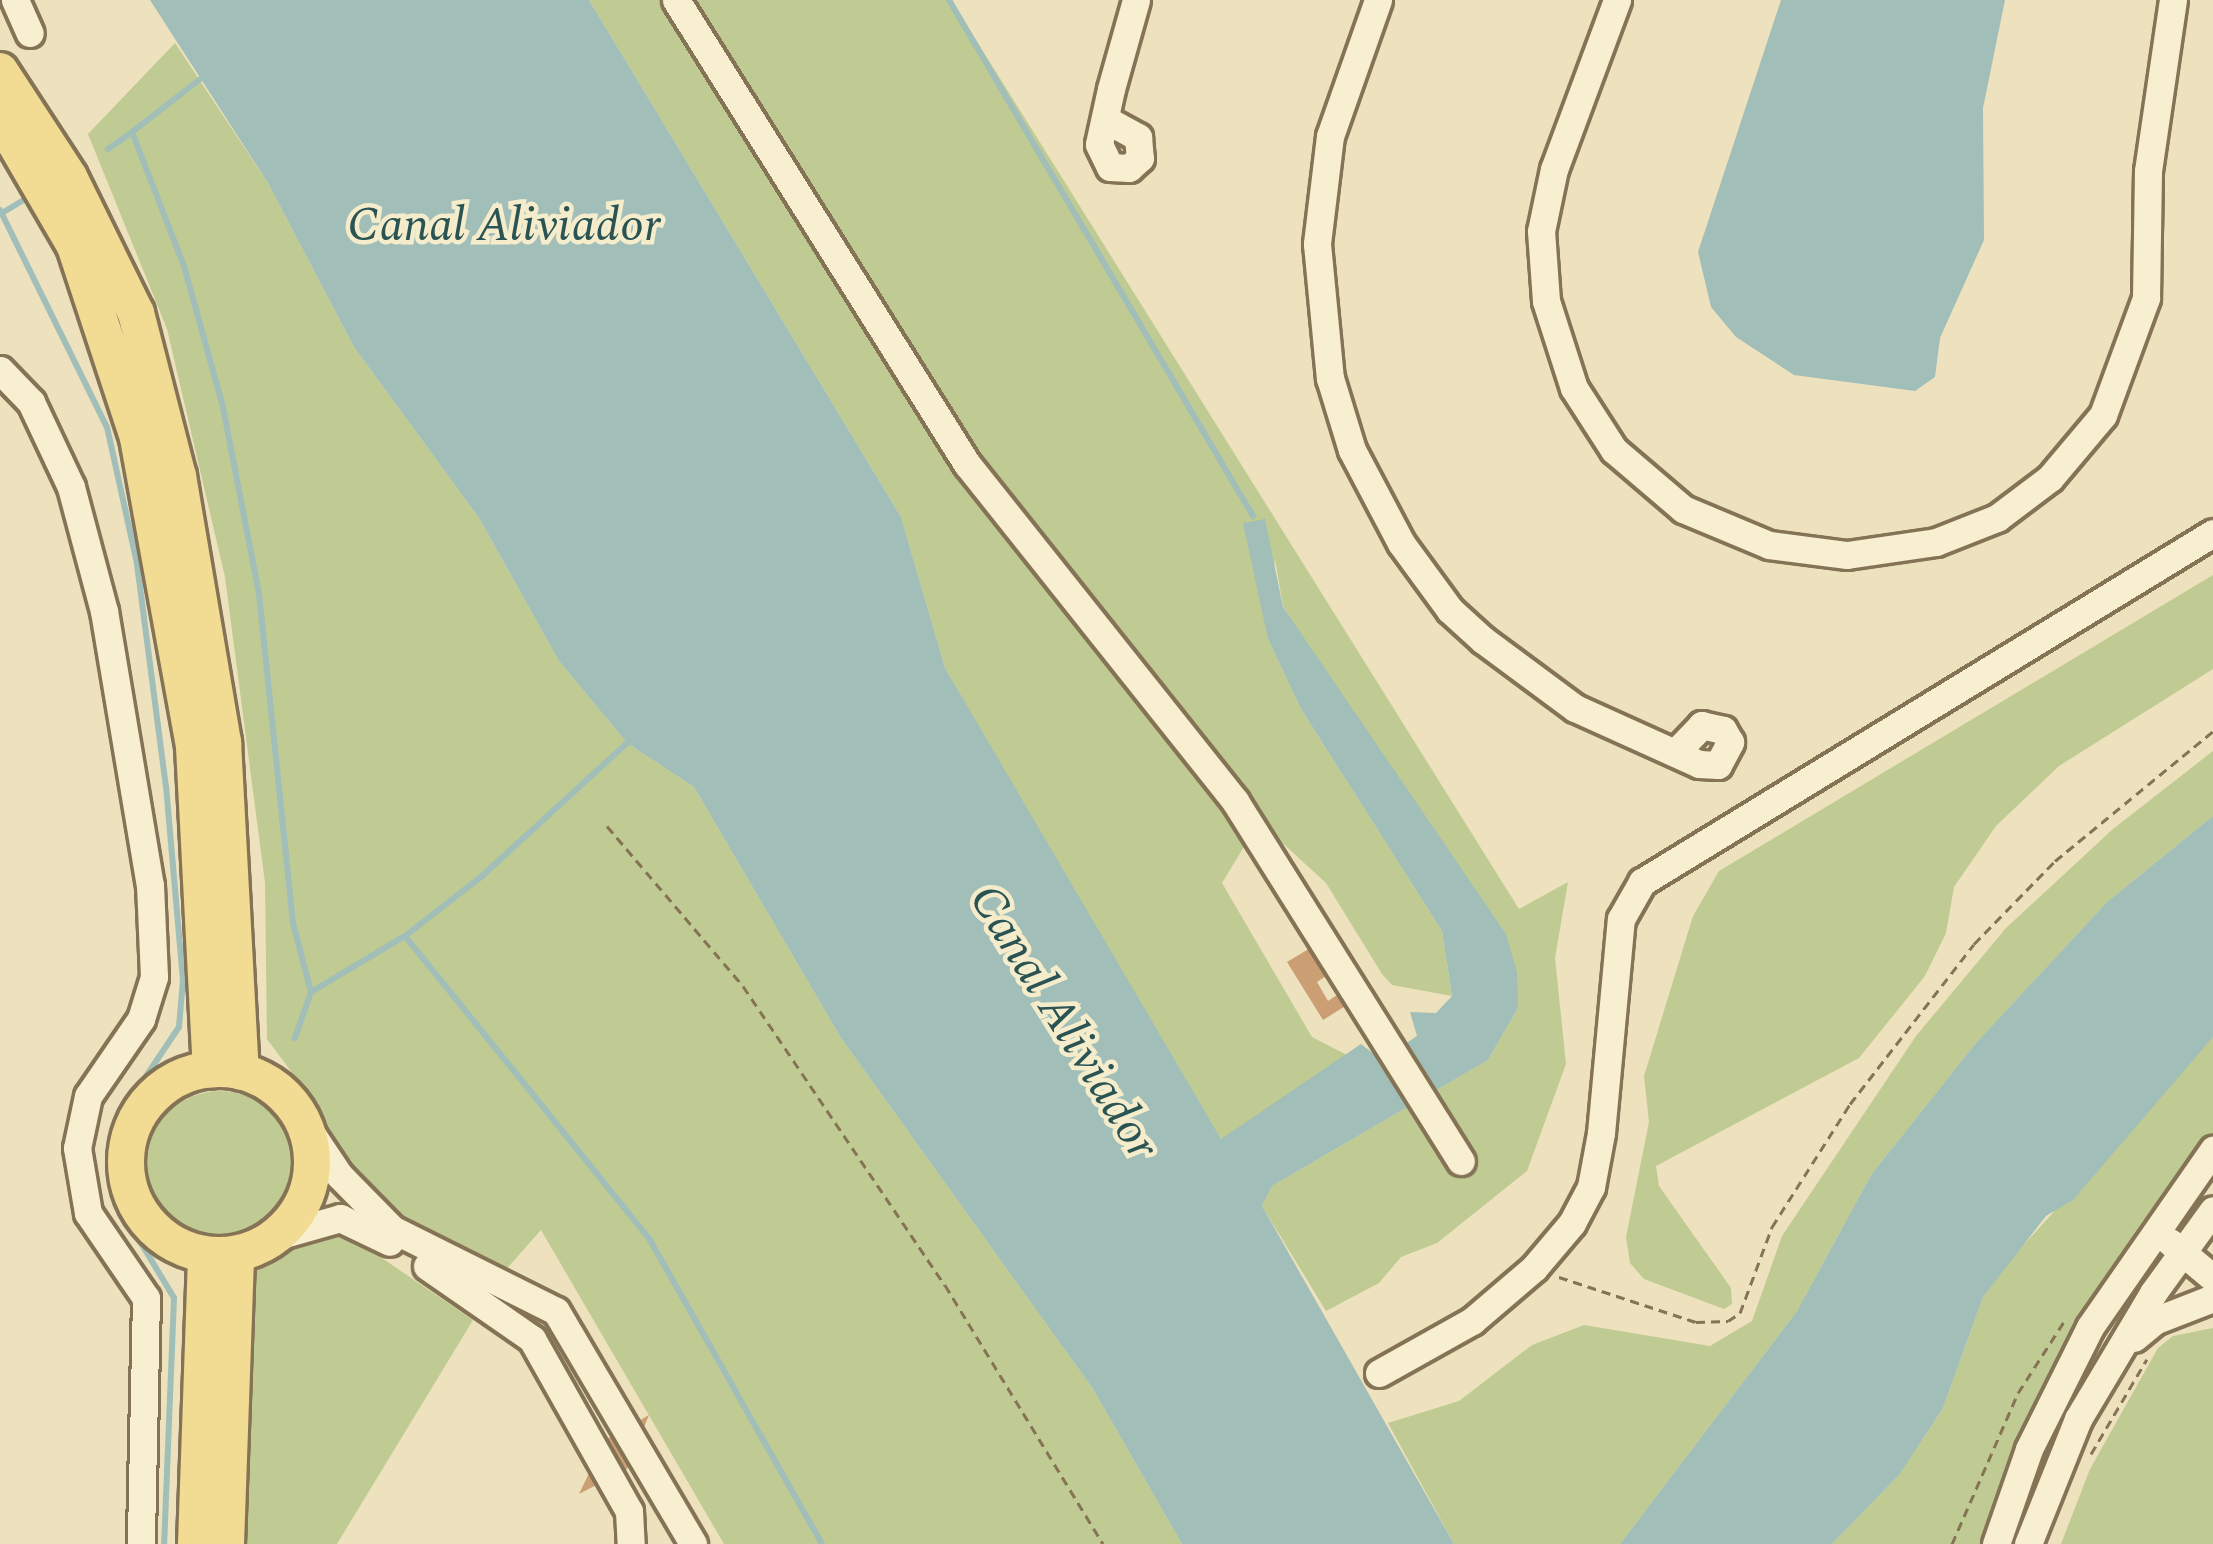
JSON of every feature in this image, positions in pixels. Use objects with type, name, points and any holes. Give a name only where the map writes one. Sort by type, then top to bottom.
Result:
[{"type":"main road","points":[[0,70],[69,177],[136,313],[178,476],[224,743],[226,1071]]},
{"type":"main road","points":[[0,117],[75,246],[138,438],[194,747],[226,1071]]},
{"type":"main road","points":[[226,1071],[269,1083],[303,1120],[313,1170],[295,1218],[278,1236],[221,1255],[159,1234],[130,1192],[127,1142],[151,1097],[226,1071]]},
{"type":"main road","points":[[196,1544],[221,1255]]},
{"type":"main road","points":[[221,1255],[226,1544]]},
{"type":"street","points":[[15,0],[30,33]]},
{"type":"street","points":[[676,0],[968,464],[1234,801],[1461,1161]]},
{"type":"street","points":[[1105,119],[1136,0]]},
{"type":"street","points":[[1378,0],[1330,136],[1317,244],[1328,362],[1352,450],[1382,513],[1450,610],[1575,708],[1676,752]]},
{"type":"street","points":[[1617,0],[1554,169],[1540,231],[1546,301],[1574,388],[1615,450],[1683,508],[1769,545],[1847,555],[1936,542],[1997,518],[2050,478],[2103,415],[2146,298],[2148,171],[2173,0]]},
{"type":"street","points":[[0,370],[31,402],[71,487],[104,611],[150,885],[154,977],[141,1019],[88,1096],[77,1148],[88,1214],[146,1298],[141,1544]]},
{"type":"street","points":[[1379,1372],[1472,1321],[1534,1268],[1591,1187],[1621,919],[1642,882],[2213,533]]},
{"type":"street","points":[[303,1120],[339,1175],[392,1229],[556,1311],[694,1544]]},
{"type":"street","points":[[1996,1544],[2048,1406],[2153,1227],[2213,1150]]},
{"type":"street","points":[[2028,1544],[2054,1471],[2113,1357],[2182,1251],[2209,1224],[2170,1203]]},
{"type":"street","points":[[278,1236],[311,1220],[365,1226],[517,1325],[542,1354],[629,1511],[632,1544]]},
{"type":"street","points":[[2153,1227],[2213,1278]]},
{"type":"street","points":[[2113,1357],[2154,1321],[2213,1298]]},
{"type":"path","points":[[1534,1268],[1696,1322],[1740,1313],[1772,1227],[1850,1104],[1974,944],[2055,860],[2213,731]]},
{"type":"path","points":[[607,826],[743,986],[946,1285],[1103,1544]]},
{"type":"path","points":[[2087,1462],[2147,1358]]},
{"type":"green space","points":[[589,0],[663,0],[848,304],[969,483],[1231,808],[1248,840],[1222,883],[1312,1037],[1347,1055],[1234,1137],[1221,1139],[1179,1074],[945,668],[901,517]]},
{"type":"green space","points":[[686,0],[951,0],[1519,909],[1568,882],[1555,958],[1566,1064],[1527,1171],[1437,1243],[1401,1257],[1379,1283],[1326,1311],[1262,1206],[1272,1186],[1488,1060],[1518,1008],[1506,934],[1303,641],[1283,606],[1275,559],[1268,639],[1301,709],[1442,931],[1452,996],[1392,985],[1382,974],[1326,883],[1262,824],[970,452]]},
{"type":"green space","points":[[175,43],[268,183],[354,347],[479,518],[559,661],[627,743],[694,787],[841,1038],[1093,1389],[1182,1544],[724,1544],[541,1230],[503,1273],[392,1217],[342,1166],[316,1105],[267,1039],[265,883],[225,577],[167,329],[88,134]]},
{"type":"green space","points":[[2213,575],[2213,669],[2059,766],[1996,826],[1954,887],[1946,933],[1925,976],[1859,1058],[1656,1166],[1659,1186],[1731,1288],[1732,1304],[1724,1309],[1644,1279],[1630,1263],[1626,1237],[1649,1122],[1644,1076],[1693,916],[1719,871]]},
{"type":"green space","points":[[2213,751],[2213,816],[2107,902],[1975,1044],[1871,1175],[1797,1311],[1620,1544],[1454,1544],[1388,1423],[1459,1401],[1532,1345],[1584,1325],[1710,1346],[1752,1321],[1782,1236],[1916,1036],[2006,928],[2113,829]]},
{"type":"green space","points":[[2213,1037],[2213,1134],[2142,1222],[2074,1329],[2032,1413],[1987,1544],[1832,1544],[1900,1474],[1943,1408],[1983,1297],[2008,1262]]},
{"type":"green space","points":[[220,1091],[248,1097],[271,1113],[287,1136],[293,1164],[287,1192],[271,1215],[248,1231],[220,1237],[192,1231],[169,1215],[153,1192],[147,1164],[153,1136],[169,1113],[192,1097]]},
{"type":"green space","points":[[326,1232],[351,1237],[473,1320],[337,1544],[236,1544],[250,1284],[258,1269]]},
{"type":"green space","points":[[2213,1328],[2213,1544],[2061,1544],[2090,1469],[2158,1348],[2173,1336]]},
{"type":"water","name":"Canal Aliviador","points":[[150,0],[589,0],[901,517],[945,668],[1221,1139],[1361,1044],[1379,1058],[1402,1046],[1417,1036],[1410,1012],[1436,1013],[1452,996],[1442,931],[1301,709],[1268,639],[1243,523],[1265,519],[1283,607],[1506,934],[1517,972],[1518,1008],[1488,1060],[1272,1186],[1262,1206],[1454,1544],[1182,1544],[1093,1389],[841,1038],[694,787],[627,743],[559,661],[479,518],[354,347],[268,183]]},
{"type":"water","points":[[1781,0],[2005,0],[1983,108],[1984,240],[1940,338],[1935,377],[1915,391],[1794,375],[1736,337],[1711,307],[1698,252]]},
{"type":"water","points":[[2213,816],[2213,1037],[2073,1200],[2046,1216],[1983,1297],[1943,1408],[1900,1474],[1832,1544],[1620,1544],[1797,1311],[1871,1175],[1975,1044],[2107,902]]},
{"type":"building","points":[[1312,947],[1329,974],[1317,982],[1328,1001],[1340,993],[1347,1005],[1323,1020],[1287,962]]},
{"type":"building","points":[[649,1415],[627,1469],[579,1494],[605,1440]]},
{"type":"waterway","points":[[949,0],[1253,516]]},
{"type":"waterway","points":[[199,80],[132,132],[184,266],[223,407],[259,594],[293,923],[311,992],[295,1038]]},
{"type":"waterway","points":[[108,149],[132,132]]},
{"type":"waterway","points":[[2,213],[29,197]]},
{"type":"waterway","points":[[0,210],[107,427],[137,564],[166,786],[183,980],[179,1027],[122,1112],[110,1168],[123,1213],[174,1298],[164,1544]]},
{"type":"waterway","points":[[311,992],[405,936],[482,876],[627,743]]},
{"type":"waterway","points":[[405,936],[650,1240],[822,1544]]}]
